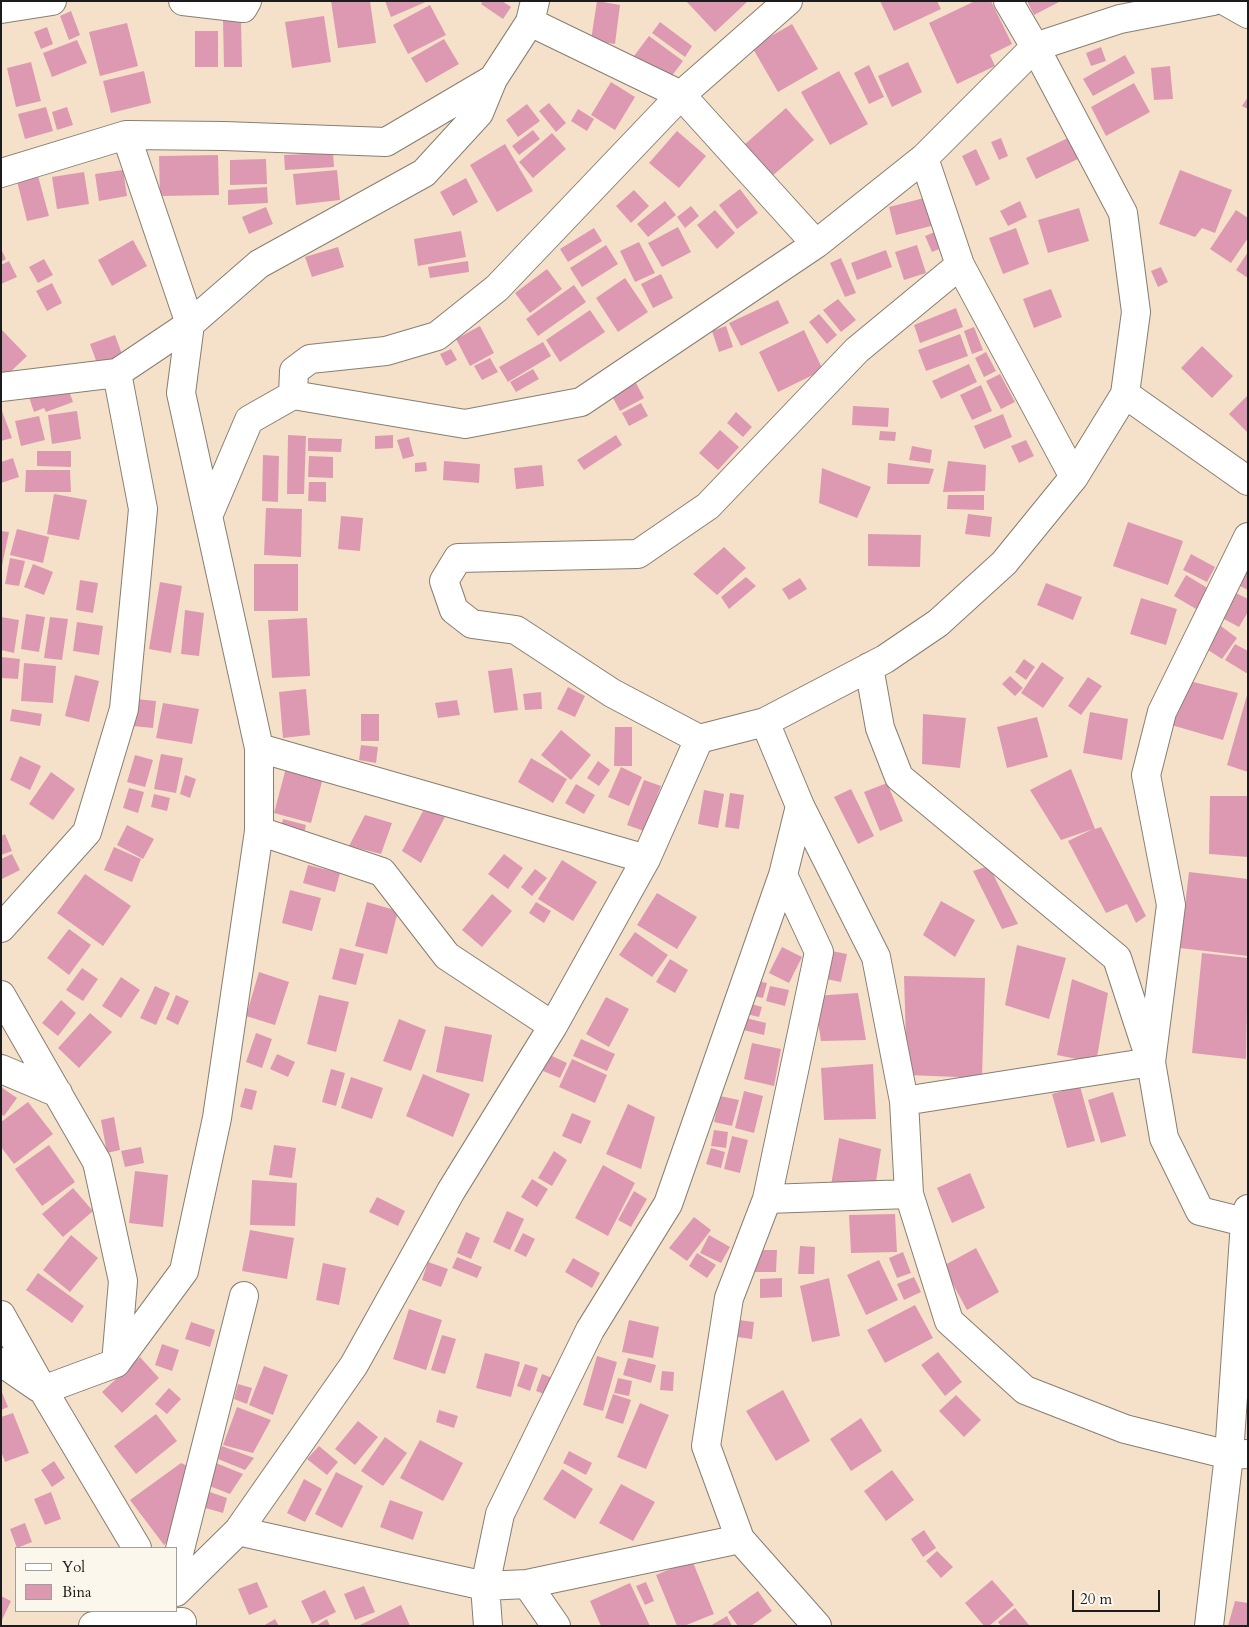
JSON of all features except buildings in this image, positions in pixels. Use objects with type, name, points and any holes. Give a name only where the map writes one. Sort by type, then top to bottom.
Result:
[{"type":"street","points":[[1,9],[52,1]]},
{"type":"street","points":[[183,1],[243,8],[247,1]]},
{"type":"street","points":[[293,395],[294,371],[310,360],[386,351],[437,336],[497,288],[681,95],[788,1]]},
{"type":"street","points":[[960,265],[857,350],[708,506],[638,554],[458,558],[444,581],[454,610],[472,624],[516,630],[612,693],[699,739],[765,722],[885,659],[938,624],[1004,563],[1074,477],[1125,394],[1136,312],[1123,213],[1035,47],[1008,1]]},
{"type":"street","points":[[209,514],[249,420],[293,395],[465,424],[581,402],[816,244],[924,158],[1035,47],[1120,19],[1213,1]]},
{"type":"street","points":[[1225,1],[1248,14]]},
{"type":"street","points":[[1,387],[117,373],[190,324],[259,264],[424,173],[479,112],[493,78],[533,12],[681,95],[816,244]]},
{"type":"street","points":[[1,173],[126,136],[224,136],[386,142],[493,78]]},
{"type":"street","points":[[43,1390],[116,1363],[184,1271],[217,1118],[259,831],[259,748],[181,393],[190,324],[126,136]]},
{"type":"street","points":[[924,158],[960,265],[1074,477]]},
{"type":"street","points":[[1,928],[87,832],[124,710],[143,509],[117,373]]},
{"type":"street","points":[[1125,394],[1248,481]]},
{"type":"street","points":[[1151,1062],[1171,905],[1146,775],[1162,712],[1248,537]]},
{"type":"street","points":[[868,667],[880,728],[899,777],[1117,958],[1151,1062],[1164,1138],[1200,1211],[1247,1218],[1238,1454],[1209,1626]]},
{"type":"street","points":[[765,722],[800,806],[876,957],[904,1101],[909,1194],[949,1321],[1025,1390],[1125,1429],[1238,1454]]},
{"type":"street","points":[[178,1590],[238,1531],[354,1365],[452,1191],[553,1026],[646,859],[699,739]]},
{"type":"street","points":[[259,748],[646,859]]},
{"type":"street","points":[[488,1626],[485,1586],[500,1514],[590,1330],[668,1204],[783,875],[800,806]]},
{"type":"street","points":[[259,831],[382,872],[448,956],[553,1026]]},
{"type":"street","points":[[783,875],[818,952],[766,1199],[728,1298],[706,1446],[740,1539],[818,1626]]},
{"type":"street","points":[[1,995],[98,1162],[123,1280],[116,1363]]},
{"type":"street","points":[[904,1101],[1151,1062]]},
{"type":"street","points":[[1,1069],[58,1093]]},
{"type":"street","points":[[766,1199],[909,1194]]},
{"type":"street","points":[[178,1557],[244,1296]]},
{"type":"street","points":[[1,1315],[135,1547]]},
{"type":"street","points":[[1,1362],[43,1390]]},
{"type":"street","points":[[238,1531],[485,1586],[527,1584],[740,1539]]},
{"type":"street","points":[[527,1584],[556,1626]]},
{"type":"street","points":[[93,1626],[180,1620]]}]
